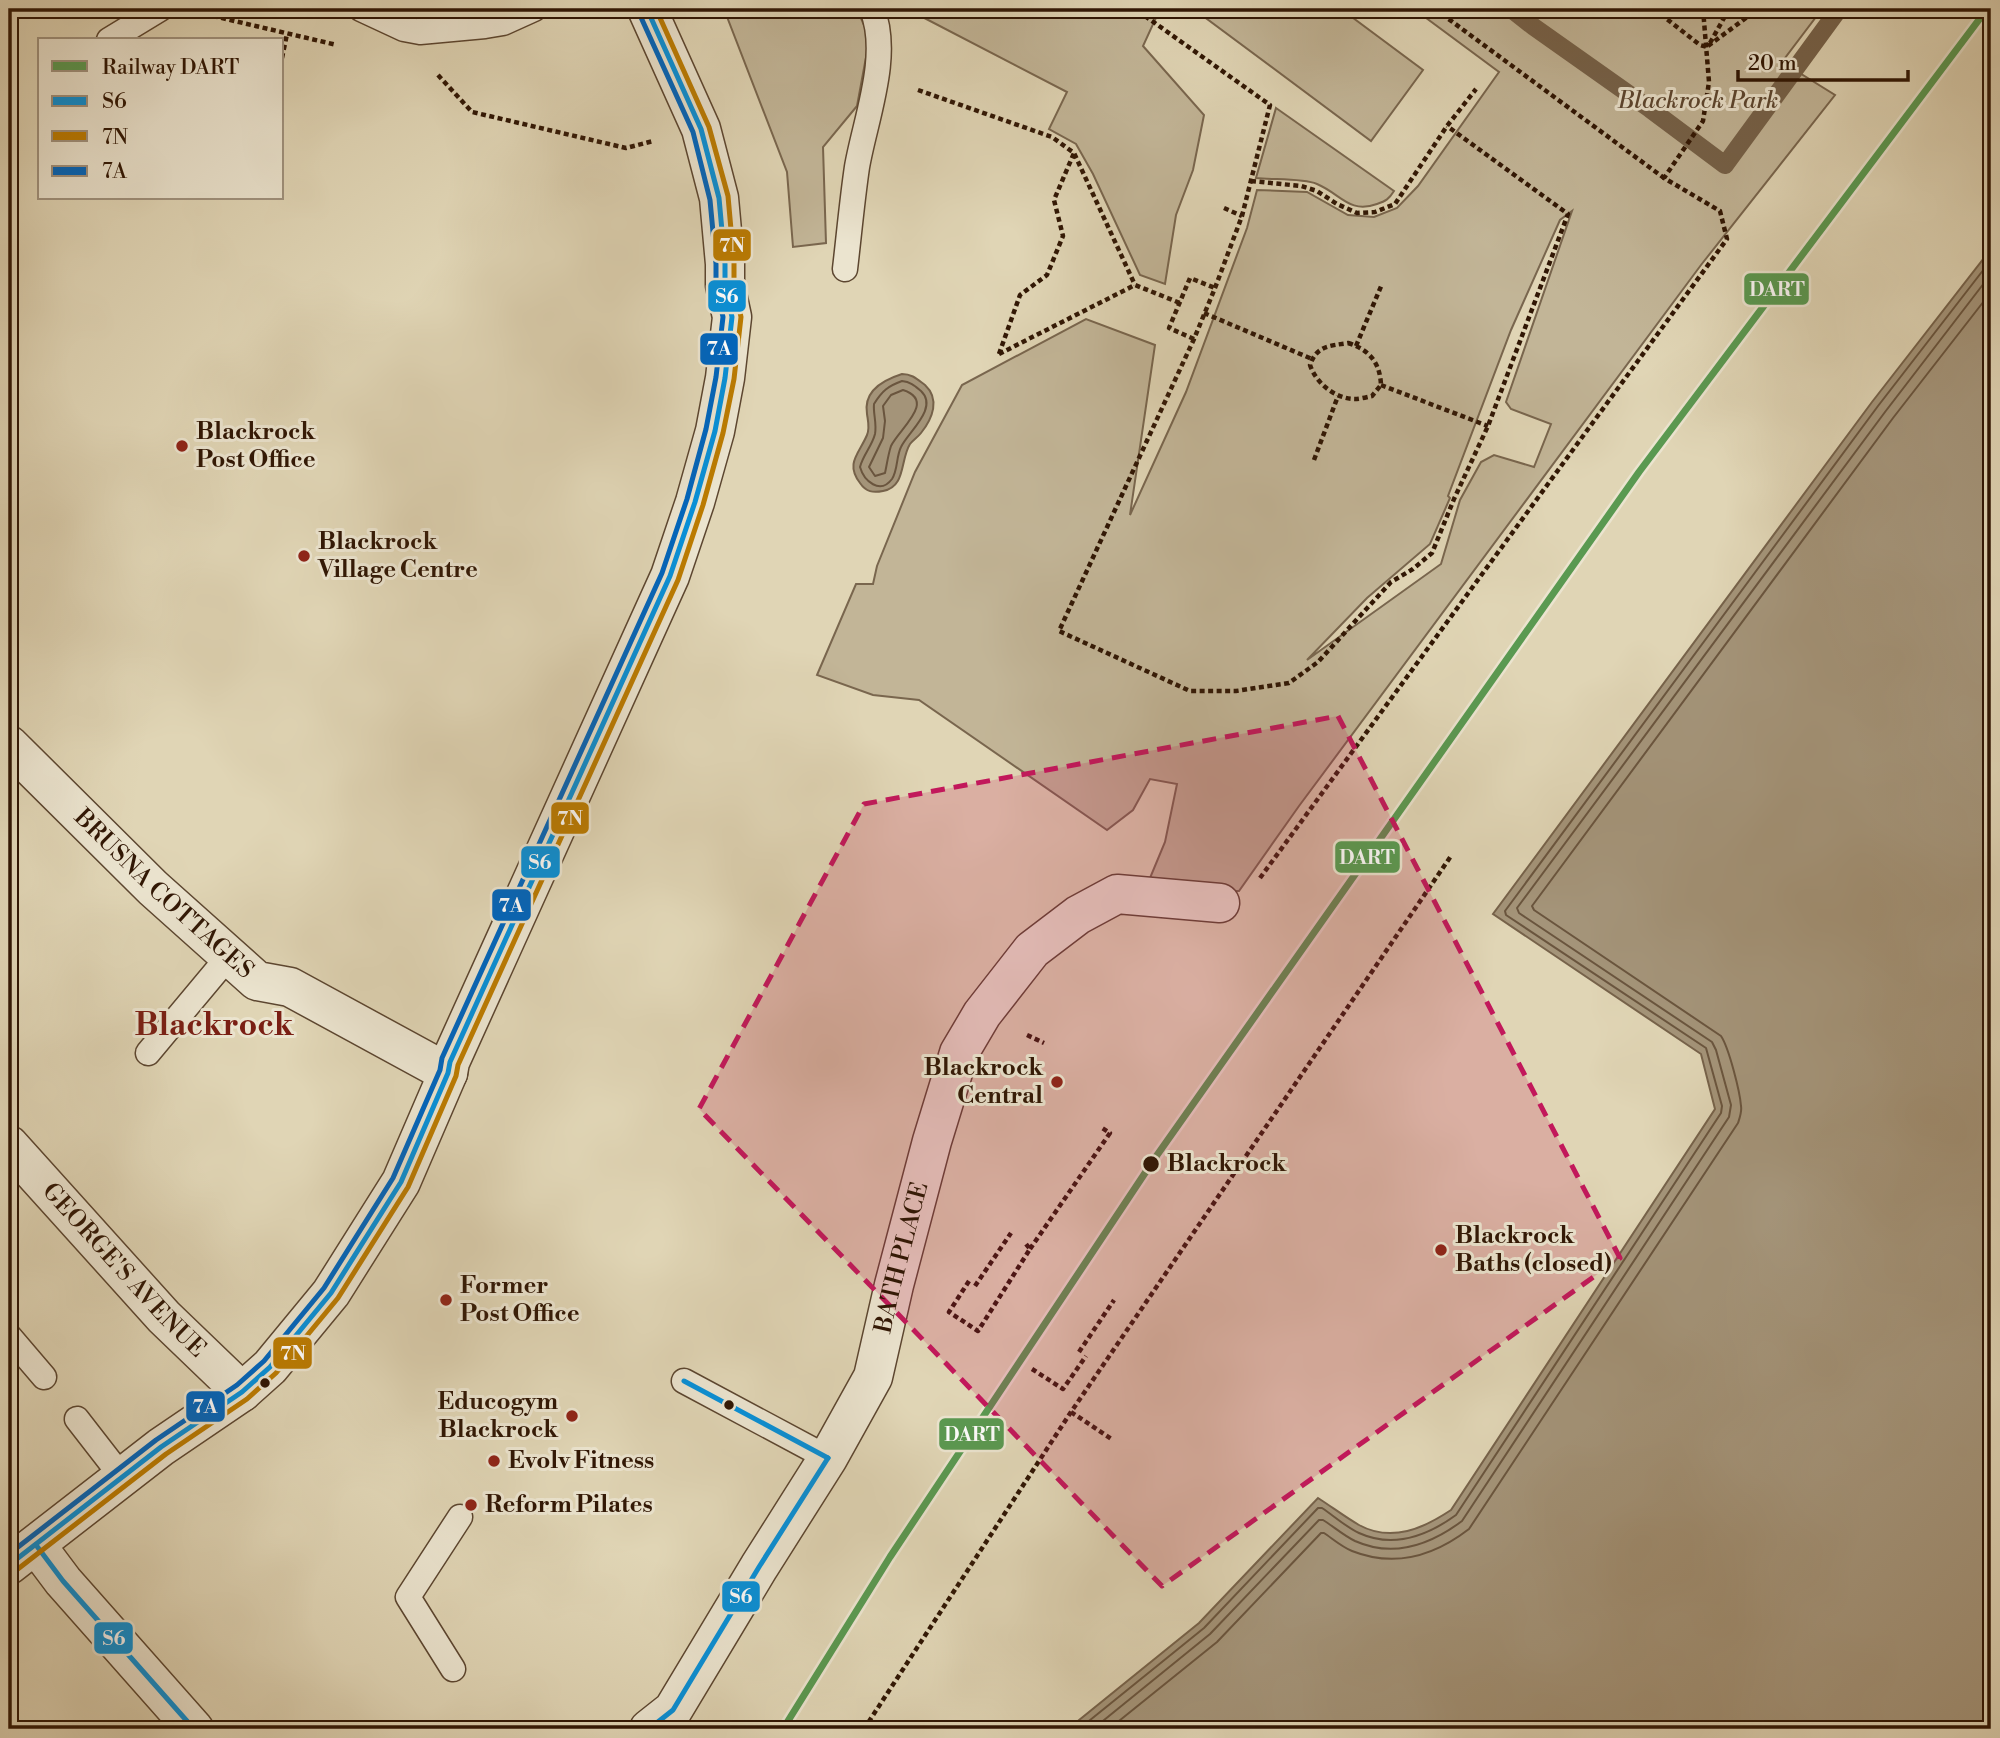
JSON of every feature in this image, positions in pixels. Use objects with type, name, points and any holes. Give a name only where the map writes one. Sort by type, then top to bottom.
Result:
[{"type":"street","points":[[194,1729],[63,1581],[23,1555],[161,1447],[242,1392],[270,1367],[331,1293],[401,1182],[450,1062],[670,576],[715,431],[732,317],[725,285],[719,198],[701,129],[647,9]]},
{"type":"street","name":"BRUSNA COTTAGES","points":[[9,745],[153,888],[257,981],[290,987],[447,1073]]},
{"type":"street","name":"BATH PLACE","points":[[649,1729],[673,1710],[758,1567],[828,1458],[873,1377],[932,1141],[959,1053],[982,1014],[1032,950],[1078,915],[1117,894],[1220,903]]},
{"type":"street","name":"GEORGE'S AVENUE","points":[[9,1145],[164,1317],[242,1392]]},
{"type":"lane","points":[[112,38],[160,9]]},
{"type":"lane","points":[[361,9],[404,29],[421,32],[503,23],[534,9]]},
{"type":"lane","points":[[422,9],[466,28]]},
{"type":"lane","points":[[845,269],[858,166],[875,93],[878,52],[876,19],[872,9]]},
{"type":"lane","points":[[148,1052],[229,956]]},
{"type":"lane","points":[[9,1336],[44,1377]]},
{"type":"lane","points":[[684,1381],[828,1458]]},
{"type":"lane","points":[[77,1419],[122,1477]]},
{"type":"lane","points":[[453,1669],[408,1597],[460,1517]]},
{"type":"path","points":[[208,9],[214,16],[340,46]]},
{"type":"path","points":[[1220,903],[1247,896],[1727,239],[1720,211],[1664,178],[1435,9]]},
{"type":"path","points":[[1654,9],[1700,45],[1707,47]]},
{"type":"path","points":[[1664,178],[1703,121],[1709,82],[1703,9]]},
{"type":"path","points":[[1707,47],[1729,9]]},
{"type":"path","points":[[1707,47],[1750,15],[1754,9]]},
{"type":"path","points":[[1138,11],[1270,105],[1242,216],[1215,288],[1059,631],[1190,691],[1236,691],[1289,683],[1318,663],[1391,582],[1432,553],[1488,426],[1568,214],[1447,126]]},
{"type":"path","points":[[284,50],[288,34]]},
{"type":"path","points":[[432,68],[472,112],[626,148],[701,129]]},
{"type":"path","points":[[875,93],[914,89],[1052,137],[1074,153],[1135,285],[1180,303]]},
{"type":"path","points":[[1251,181],[1301,186],[1317,191],[1357,213],[1375,212],[1395,204],[1447,126],[1476,89]]},
{"type":"path","points":[[1074,153],[1054,200],[1063,236],[1047,275],[1020,295],[999,354],[1135,285]]},
{"type":"path","points":[[1224,208],[1242,216]]},
{"type":"path","points":[[1194,339],[1169,328],[1191,278],[1215,288]]},
{"type":"path","points":[[1356,345],[1382,284]]},
{"type":"path","points":[[1204,313],[1312,359]]},
{"type":"path","points":[[1348,343],[1356,345],[1377,363],[1381,385],[1372,396],[1354,399],[1338,396],[1317,380],[1310,365],[1312,359],[1317,351],[1325,346],[1348,343]]},
{"type":"path","points":[[1381,385],[1488,426]]},
{"type":"path","points":[[1314,460],[1338,396]]},
{"type":"path","points":[[864,1729],[1071,1412],[1451,856]]},
{"type":"path","points":[[969,1282],[949,1312],[978,1331],[1110,1133],[1102,1128]]},
{"type":"path","points":[[975,1286],[1011,1233]]},
{"type":"path","points":[[1026,1244],[1030,1250]]},
{"type":"path","points":[[1079,1352],[1114,1300]]},
{"type":"path","points":[[1032,1369],[1063,1389],[1086,1356]]},
{"type":"path","points":[[1071,1412],[1112,1440]]},
{"type":"path","points":[[835,1729],[838,1725],[844,1729]]},
{"type":"highlighted area","points":[[1338,716],[1620,1258],[1162,1586],[699,1109],[864,804]]},
{"type":"green space","points":[[724,9],[857,9],[867,32],[867,52],[857,106],[823,147],[826,243],[793,247],[787,172]]},
{"type":"green space","points":[[907,9],[1160,9],[1143,46],[1204,115],[1193,170],[1176,215],[1165,284],[1140,275],[1093,174],[1076,144],[1049,129],[1067,92]]},
{"type":"green space","points":[[1202,9],[1341,9],[1423,70],[1371,141],[1199,13]]},
{"type":"green space","name":"Blackrock Park","points":[[1414,9],[1822,9],[1782,62],[1835,95],[1701,265],[1299,806],[1239,891],[1222,891],[1150,878],[1165,842],[1177,784],[1150,779],[1133,810],[1107,830],[919,700],[873,695],[817,675],[856,584],[873,584],[877,566],[915,472],[962,385],[1086,319],[1155,345],[1130,515],[1186,392],[1247,228],[1257,190],[1307,192],[1348,215],[1374,217],[1397,208],[1418,186],[1499,72]],"holes":[[[1572,211],[1506,402],[1511,409],[1551,424],[1534,467],[1494,455],[1481,462],[1460,500],[1441,564],[1307,660],[1367,598],[1430,544],[1450,498],[1448,496],[1511,330],[1560,220]]]},
{"type":"green space","points":[[1276,108],[1394,191],[1392,194],[1380,203],[1359,206],[1346,202],[1311,182],[1256,178]]},
{"type":"water","points":[[1991,249],[1991,1729],[1068,1729],[1199,1623],[1318,1498],[1359,1525],[1384,1533],[1419,1527],[1451,1510],[1715,1109],[1701,1054],[1493,914],[1872,402]]},
{"type":"water","points":[[902,374],[914,377],[930,390],[933,409],[929,421],[907,450],[896,484],[883,491],[870,491],[862,486],[854,470],[855,459],[868,432],[868,399],[882,383]]},
{"type":"waterway","points":[[1511,9],[1725,165],[1839,9]]},
{"type":"rail line","name":"DART","points":[[783,1729],[890,1557],[1155,1158],[1639,472],[1987,9]]},
{"type":"transit line","name":"S6","points":[[9,1565],[161,1447],[242,1392],[270,1367],[331,1293],[401,1182],[448,1073],[450,1062],[670,576],[715,431],[732,317],[725,285],[719,198],[701,129],[647,9]]},
{"type":"transit line","name":"7N","points":[[14,1572],[166,1454],[247,1399],[276,1373],[338,1298],[408,1187],[456,1076],[458,1065],[678,580],[723,433],[734,379],[741,317],[734,284],[728,196],[709,127],[656,9]]},
{"type":"transit line","name":"7A","points":[[9,1554],[156,1440],[237,1385],[264,1361],[324,1288],[393,1178],[440,1070],[442,1058],[662,573],[687,499],[706,429],[723,317],[716,286],[710,200],[693,132],[639,13]]},
{"type":"transit line","name":"S6","points":[[684,1381],[828,1458]]},
{"type":"transit line","name":"S6","points":[[649,1729],[673,1710],[828,1458]]},
{"type":"transit line","name":"S6","points":[[36,1545],[63,1581],[194,1729]]},
{"type":"place","name":"Blackrock Post Office","points":[[182,446]]},
{"type":"place","name":"Blackrock Village Centre","points":[[304,556]]},
{"type":"place","name":"Blackrock Central","points":[[1057,1082]]},
{"type":"place","name":"Blackrock","points":[[1151,1164]]},
{"type":"place","name":"Blackrock Baths (closed)","points":[[1441,1250]]},
{"type":"place","name":"Former Post Office","points":[[446,1300]]},
{"type":"place","name":"Educogym Blackrock","points":[[572,1416]]},
{"type":"place","name":"Evolv Fitness","points":[[494,1461]]},
{"type":"place","name":"Reform Pilates","points":[[471,1505]]},
{"type":"district","name":"Blackrock","points":[[214,1025]]}]
